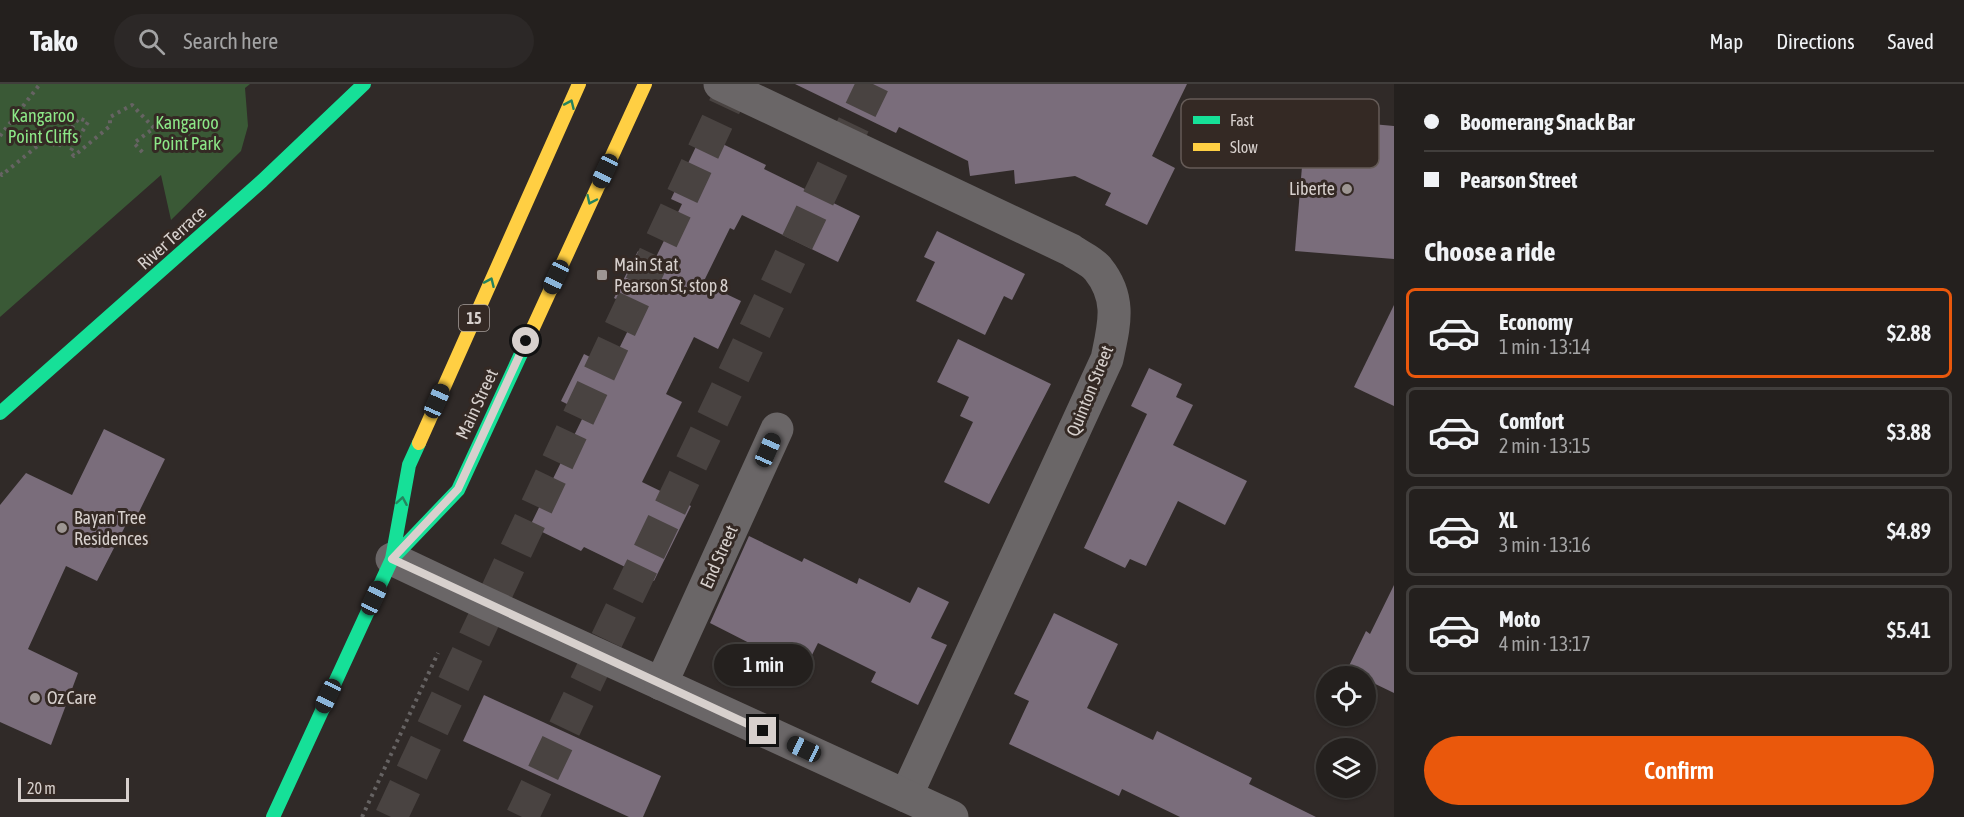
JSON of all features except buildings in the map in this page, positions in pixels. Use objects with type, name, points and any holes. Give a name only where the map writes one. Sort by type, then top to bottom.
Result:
[{"type":"main road","name":"River Terrace","points":[[0,413],[262,181],[364,84]]},
{"type":"main road","name":"Main Street","points":[[273,817],[392,559],[409,465],[579,84]]},
{"type":"main road","name":"Main Street","points":[[392,559],[458,489],[645,84]]},
{"type":"street","name":"Quinton Street","points":[[720,84],[1071,250],[1097,268],[1114,296],[1115,324],[1107,359],[906,796]]},
{"type":"street","name":"End Street","points":[[661,684],[777,429]]},
{"type":"street","points":[[392,559],[952,817]]},
{"type":"path","points":[[0,135],[40,84]]},
{"type":"path","points":[[0,173],[2,175],[46,139],[58,147],[79,118],[88,122],[69,152],[74,156],[110,126],[110,117],[132,105],[154,128],[134,143],[144,154]]},
{"type":"path","points":[[362,817],[438,653]]},
{"type":"green space","points":[[0,84],[250,84],[245,88],[248,126],[241,151],[171,220],[161,175],[0,317]]},
{"type":"tunnel","points":[[391,817],[735,84]]},
{"type":"tunnel","points":[[522,817],[873,84]]},
{"type":"traffic: fast","points":[[0,413],[262,181],[364,84]]},
{"type":"traffic: fast","points":[[392,559],[458,490],[532,330]]},
{"type":"traffic: fast","points":[[273,817],[392,559],[409,465],[419,443]]},
{"type":"traffic: slow","points":[[419,443],[579,84]]},
{"type":"traffic: slow","points":[[532,330],[645,84]]},
{"type":"place","name":"Liberte","points":[[1347,189]]},
{"type":"place","name":"Main St at Pearson St, stop 8","points":[[602,275]]},
{"type":"place","name":"Bayan Tree Residences","points":[[62,528]]},
{"type":"place","name":"Oz Care","points":[[35,698]]},
{"type":"route","points":[[526,341],[458,489],[392,559],[763,731]]},
{"type":"park label","name":"Kangaroo Point Cliffs","points":[[43,126]]},
{"type":"park label","name":"Kangaroo Point Park","points":[[187,133]]}]
